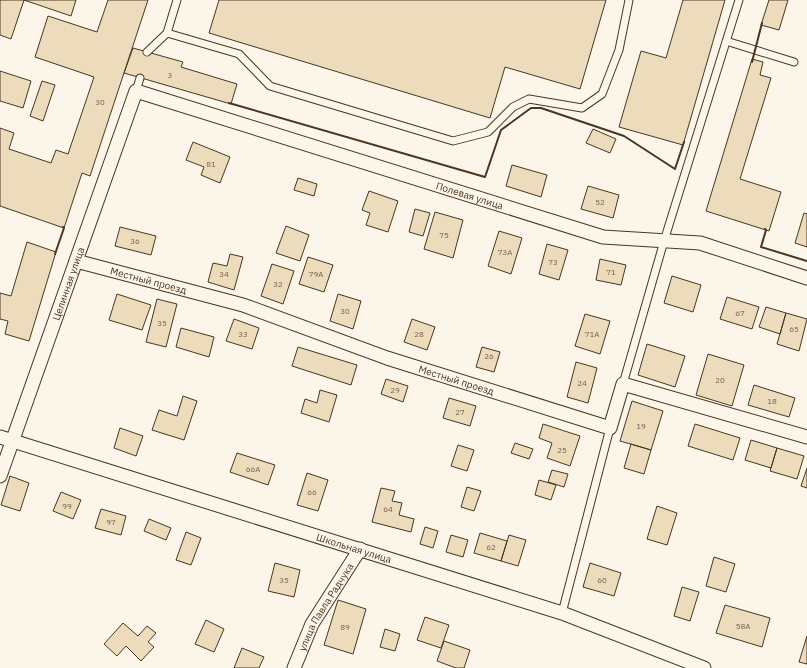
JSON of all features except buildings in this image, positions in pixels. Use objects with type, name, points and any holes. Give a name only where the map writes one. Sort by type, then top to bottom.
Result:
[{"type":"street","name":"Полевая улица","points":[[136,91],[603,237],[700,243],[807,278]]},
{"type":"street","name":"Целинная улица","points":[[0,476],[136,91]]},
{"type":"street","name":"Местный проезд","points":[[76,261],[243,305],[387,358],[610,428]]},
{"type":"street","points":[[610,428],[623,384],[807,437]]},
{"type":"street","name":"Школьная улица","points":[[0,437],[360,548],[562,613],[704,668]]},
{"type":"street","name":"улица Павла Радчука","points":[[294,668],[312,624],[360,548]]},
{"type":"lane","points":[[147,52],[167,33],[177,0]]},
{"type":"lane","points":[[167,33],[239,54],[270,86],[453,141],[488,132],[513,107],[529,99],[582,108],[602,94],[619,50],[629,0]]},
{"type":"lane","points":[[623,384],[664,241],[739,0]]},
{"type":"lane","points":[[726,42],[794,62]]},
{"type":"lane","points":[[136,91],[140,78]]},
{"type":"lane","points":[[562,613],[610,428]]},
{"type":"wall","points":[[752,62],[762,23]]},
{"type":"wall","points":[[229,103],[485,177],[501,130],[531,108],[541,108],[624,136],[675,169],[684,142]]},
{"type":"wall","points":[[55,254],[64,228],[63,227]]},
{"type":"wall","points":[[765,229],[761,247],[807,261]]}]
